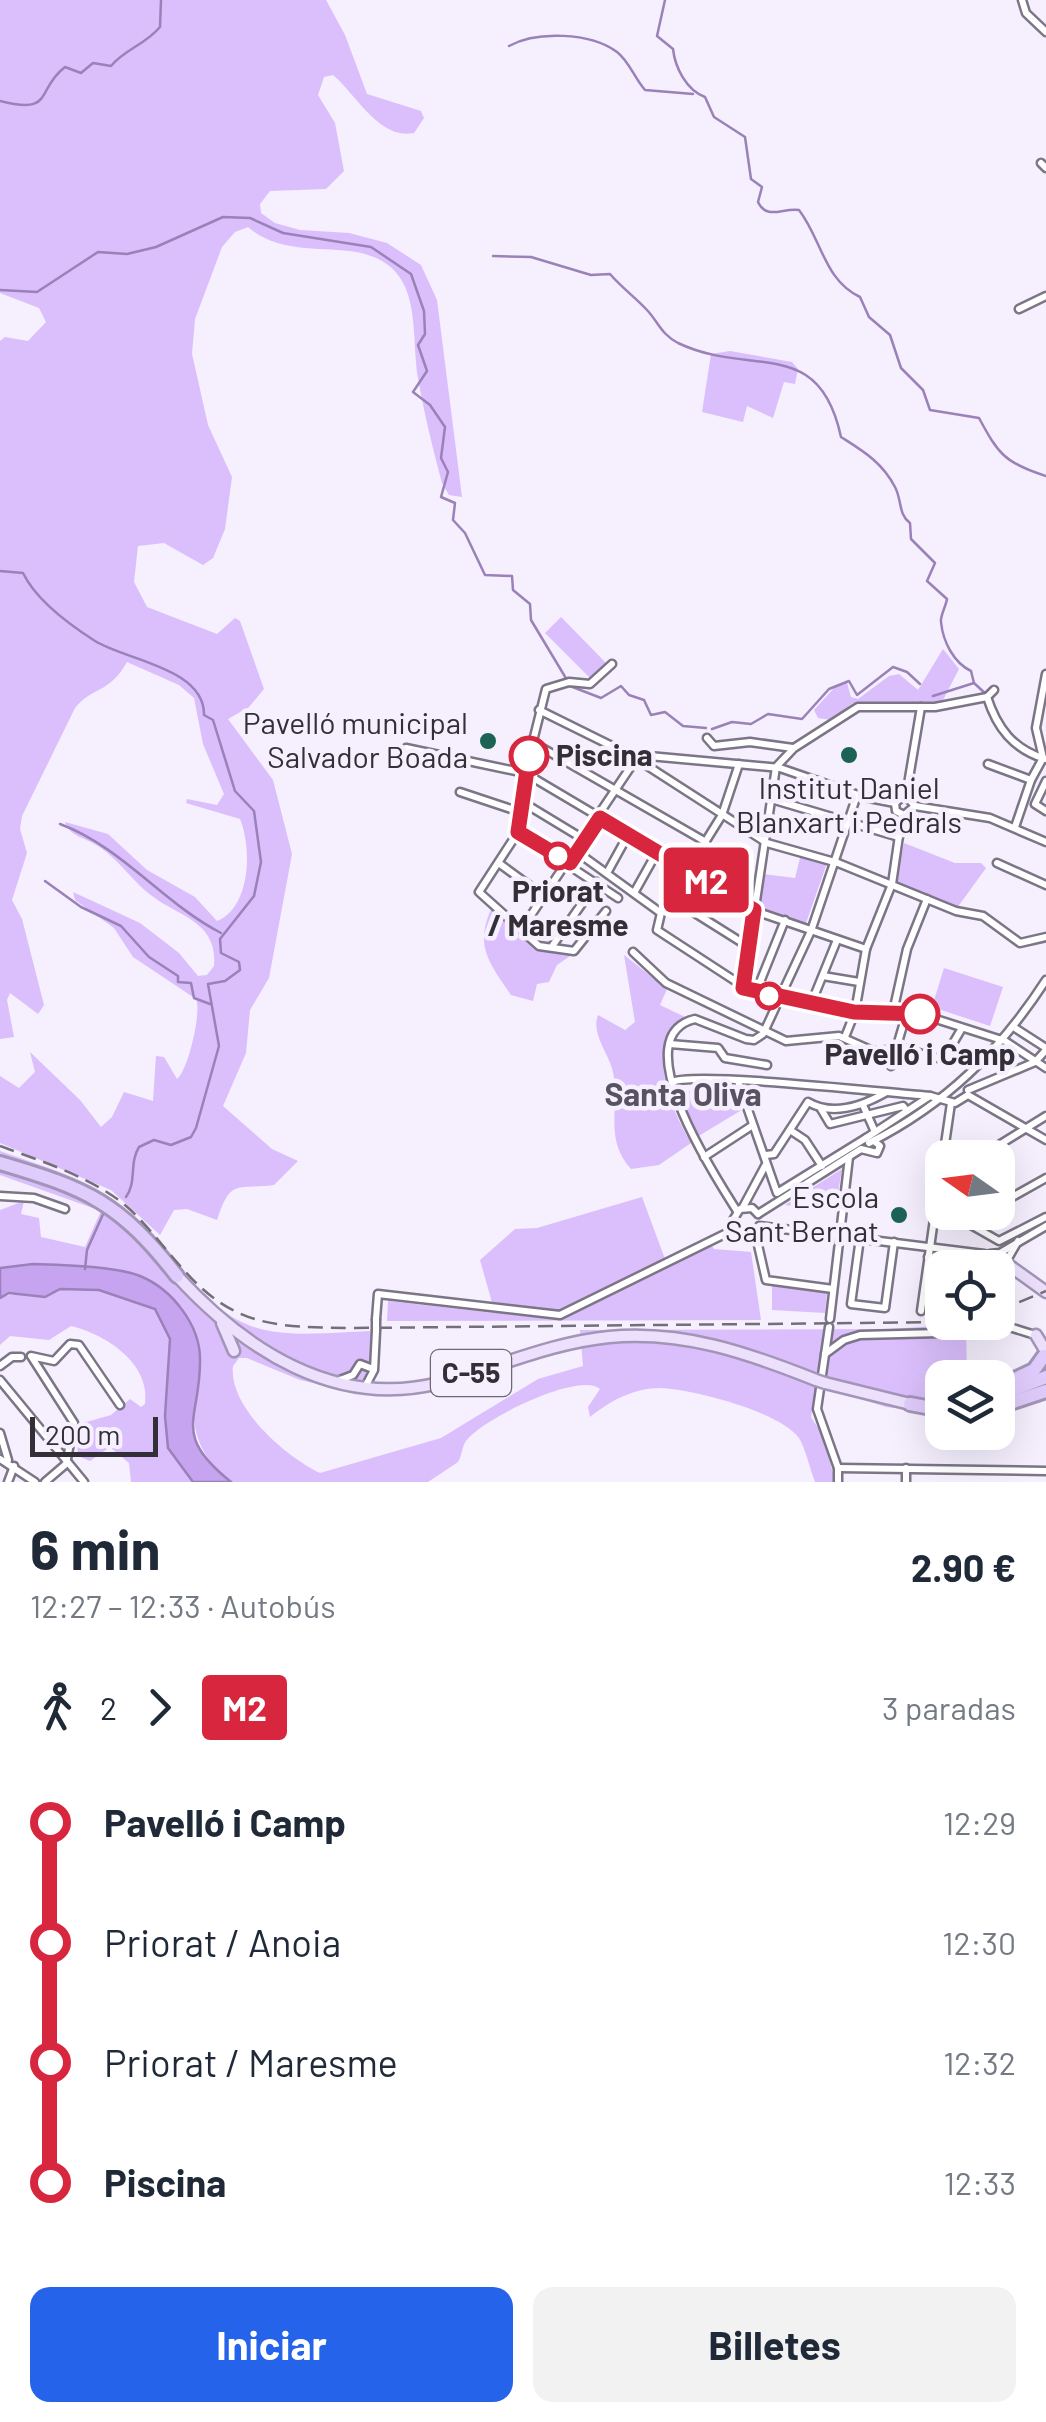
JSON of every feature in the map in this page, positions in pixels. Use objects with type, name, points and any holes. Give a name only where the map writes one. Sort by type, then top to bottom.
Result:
[{"type":"highway","name":"C-55","points":[[0,1166],[79,1191],[104,1204],[176,1276]]},
{"type":"highway","points":[[1015,1379],[1034,1370],[1045,1352]]},
{"type":"highway","points":[[1015,1390],[1044,1381]]},
{"type":"highway","points":[[1015,1398],[1044,1381]]},
{"type":"highway","points":[[910,1404],[925,1405]]},
{"type":"main road","points":[[1015,1271],[1046,1292]]},
{"type":"main road","name":"C-55","points":[[176,1276],[215,1314],[280,1361],[324,1380],[363,1389],[424,1386],[561,1346],[634,1336],[718,1345],[821,1381],[910,1404]]},
{"type":"main road","points":[[215,1314],[234,1351]]},
{"type":"main road","points":[[1041,1336],[1044,1381]]},
{"type":"street","points":[[1022,0],[1026,13],[1046,32]]},
{"type":"street","points":[[1018,309],[1046,296]]},
{"type":"street","points":[[606,911],[574,950],[539,946],[479,892],[518,832],[518,811],[538,710],[549,686],[590,684],[612,664]]},
{"type":"street","points":[[1015,827],[1030,780],[1045,759],[1036,720],[1046,674]]},
{"type":"street","points":[[743,988],[768,798],[776,767],[794,748],[861,706],[921,707],[987,697],[994,690]]},
{"type":"street","points":[[987,697],[1016,746],[1045,759]]},
{"type":"street","points":[[521,930],[578,852],[636,759],[645,756],[776,767],[856,795],[895,803],[906,796],[921,707]]},
{"type":"street","points":[[538,710],[636,759],[763,840],[834,861],[927,899],[983,916],[1022,944],[1046,937]]},
{"type":"street","points":[[1036,720],[1046,720]]},
{"type":"street","points":[[708,738],[714,746],[750,742],[794,748]]},
{"type":"street","points":[[532,742],[706,842]]},
{"type":"street","points":[[406,748],[525,773],[754,910],[866,949]]},
{"type":"street","points":[[739,764],[722,815],[655,927],[743,988],[854,1012],[907,1012],[1005,1041],[1046,1068]]},
{"type":"street","points":[[988,764],[1030,780]]},
{"type":"street","points":[[1046,781],[1035,804],[1046,812]]},
{"type":"street","points":[[460,792],[518,811]]},
{"type":"street","points":[[856,795],[811,931],[764,1031],[754,1040],[746,1039],[695,1019],[674,1030],[670,1044],[674,1100],[704,1157],[740,1209],[758,1214],[870,1142],[930,1096]]},
{"type":"street","points":[[906,796],[914,806],[979,815],[1046,842]]},
{"type":"street","points":[[768,798],[898,837]]},
{"type":"street","points":[[520,800],[585,840]]},
{"type":"street","points":[[844,1037],[854,1012],[866,949],[892,884],[902,815],[895,803]]},
{"type":"street","points":[[902,815],[914,806]]},
{"type":"street","points":[[518,832],[618,898]]},
{"type":"street","points":[[607,873],[628,835]]},
{"type":"street","points":[[578,852],[661,913]]},
{"type":"street","points":[[634,893],[657,852]]},
{"type":"street","points":[[500,864],[545,897]]},
{"type":"street","points":[[997,864],[1046,885]]},
{"type":"street","points":[[553,945],[597,882]]},
{"type":"street","points":[[671,898],[749,947]]},
{"type":"street","points":[[893,1012],[908,949],[927,899]]},
{"type":"street","points":[[756,992],[786,920]]},
{"type":"street","points":[[810,1004],[837,940]]},
{"type":"street","points":[[632,952],[666,983],[786,1041],[844,1037],[873,1050],[896,1049],[944,1057],[962,1028]]},
{"type":"street","points":[[822,976],[859,982]]},
{"type":"street","points":[[765,1166],[777,1193],[940,1099],[966,1080],[1005,1041],[1046,980]]},
{"type":"street","points":[[891,1066],[907,1012]]},
{"type":"street","points":[[951,1103],[1035,1062],[1046,1049],[1014,1028]]},
{"type":"street","points":[[670,1044],[718,1048],[725,1058],[767,1064]]},
{"type":"street","points":[[672,1082],[681,1078],[738,1081],[930,1096],[951,1103]]},
{"type":"street","points":[[966,1080],[968,1093]]},
{"type":"street","points":[[363,1389],[374,1370],[378,1294],[560,1314],[735,1228],[740,1209],[765,1166],[766,1154],[738,1081]]},
{"type":"street","points":[[820,1110],[863,1105],[886,1093]]},
{"type":"street","points":[[968,1093],[1046,1140]]},
{"type":"street","points":[[766,1154],[774,1154],[808,1102],[830,1124],[865,1118],[880,1109],[903,1106],[908,1111]]},
{"type":"street","points":[[946,1140],[951,1103]]},
{"type":"street","points":[[863,1105],[870,1142]]},
{"type":"street","points":[[880,1109],[888,1127]]},
{"type":"street","points":[[1010,1140],[1046,1116]]},
{"type":"street","points":[[704,1157],[753,1125]]},
{"type":"street","points":[[790,1130],[806,1140],[822,1166]]},
{"type":"street","points":[[838,1482],[838,1468],[818,1409],[849,1156]]},
{"type":"street","points":[[1015,1195],[1046,1178]]},
{"type":"street","points":[[0,1196],[34,1198],[65,1209]]},
{"type":"street","points":[[758,1214],[766,1280],[833,1290]]},
{"type":"street","points":[[976,1230],[999,1241],[1046,1217]]},
{"type":"street","points":[[1010,1250],[1018,1241],[1046,1226]]},
{"type":"street","points":[[735,1228],[744,1235],[757,1229],[953,1250]]},
{"type":"street","points":[[929,1250],[935,1230]]},
{"type":"street","points":[[860,1238],[851,1304],[885,1308],[894,1242]]},
{"type":"street","points":[[921,1311],[925,1280]]},
{"type":"street","points":[[826,1354],[844,1340],[860,1335],[940,1333],[1000,1324],[1041,1336]]},
{"type":"street","points":[[44,1482],[66,1464],[74,1420],[31,1362],[32,1356],[54,1361],[70,1344],[77,1344],[120,1404]]},
{"type":"street","points":[[324,1380],[348,1379],[374,1352]]},
{"type":"street","points":[[0,1366],[12,1357],[22,1358]]},
{"type":"street","points":[[364,1363],[374,1370]]},
{"type":"street","points":[[0,1380],[84,1482]]},
{"type":"street","points":[[0,1434],[8,1462],[8,1482]]},
{"type":"street","points":[[8,1462],[34,1482]]},
{"type":"street","points":[[838,1468],[1046,1471],[1042,1482]]},
{"type":"street","points":[[906,1468],[906,1482]]},
{"type":"shaded area","points":[[0,0],[326,0],[345,35],[367,94],[421,111],[424,118],[414,133],[390,130],[369,114],[333,75],[324,77],[318,95],[335,123],[344,171],[326,189],[270,191],[260,204],[261,213],[275,223],[300,230],[349,233],[387,243],[421,265],[437,300],[462,497],[449,495],[442,483],[420,391],[409,298],[391,267],[374,257],[350,251],[284,245],[248,227],[235,232],[222,247],[195,319],[192,354],[208,425],[232,477],[225,529],[213,558],[203,565],[164,543],[138,546],[134,582],[147,607],[217,634],[235,618],[240,621],[264,689],[249,707],[228,719],[273,780],[292,854],[269,978],[250,1010],[246,1053],[223,1106],[272,1149],[298,1161],[274,1185],[231,1191],[217,1220],[187,1209],[174,1210],[160,1235],[111,1190],[0,1143],[0,1076],[19,1088],[35,1072],[30,1052],[80,1100],[101,1127],[112,1117],[124,1092],[153,1101],[156,1056],[164,1057],[177,1079],[189,1053],[196,1027],[196,999],[133,957],[114,928],[75,900],[73,892],[140,923],[179,953],[198,976],[207,975],[214,966],[214,951],[204,930],[152,896],[108,853],[75,834],[65,822],[108,834],[147,870],[195,897],[217,921],[237,903],[247,860],[240,819],[186,803],[187,799],[217,805],[224,794],[203,744],[194,698],[179,685],[127,662],[114,680],[75,708],[22,816],[20,829],[27,853],[12,900],[22,919],[44,1005],[38,1014],[10,993],[7,1000],[14,1037],[0,1039],[0,341],[5,337],[28,341],[46,322],[39,308],[0,293]]},
{"type":"shaded area","points":[[730,351],[792,362],[798,369],[795,384],[784,382],[773,418],[747,406],[743,422],[702,412],[711,354]]},
{"type":"shaded area","points":[[561,617],[607,664],[591,679],[545,633]]},
{"type":"shaded area","points":[[943,649],[959,669],[942,702],[853,703],[831,720],[818,718],[814,710],[836,686],[847,683],[851,697],[858,699],[889,676],[899,674],[918,690]]},
{"type":"shaded area","points":[[904,843],[955,863],[981,863],[986,868],[957,908],[896,883]]},
{"type":"shaded area","points":[[801,854],[827,863],[805,926],[760,910],[763,874],[795,878]]},
{"type":"shaded area","points":[[492,907],[538,949],[573,954],[557,965],[549,982],[537,984],[533,1001],[511,995],[486,953],[484,933]]},
{"type":"shaded area","points":[[624,955],[667,989],[660,1005],[685,1017],[673,1030],[663,1061],[669,1095],[691,1143],[659,1165],[631,1169],[617,1145],[612,1068],[596,1022],[598,1015],[625,1030],[635,1022]]},
{"type":"shaded area","points":[[944,968],[1003,987],[990,1026],[932,1007]]},
{"type":"shaded area","points":[[677,1090],[740,1094],[745,1108],[697,1137],[676,1099]]},
{"type":"shaded area","points":[[0,1151],[66,1174],[98,1190],[141,1225],[201,1293],[236,1319],[257,1328],[314,1334],[373,1331],[366,1395],[300,1380],[247,1358],[239,1358],[233,1366],[234,1382],[249,1414],[276,1443],[320,1473],[441,1438],[538,1379],[583,1366],[580,1330],[925,1327],[925,1340],[966,1340],[967,1360],[925,1360],[925,1411],[886,1407],[816,1385],[811,1417],[824,1437],[835,1482],[815,1482],[799,1438],[789,1428],[756,1411],[714,1397],[661,1388],[622,1396],[590,1417],[588,1407],[600,1389],[589,1385],[553,1392],[491,1421],[466,1441],[458,1462],[428,1482],[231,1482],[212,1463],[195,1426],[190,1320],[138,1275],[62,1265],[0,1268],[0,1210],[24,1201],[21,1214],[39,1218],[41,1237],[85,1247],[101,1211],[0,1175]]},
{"type":"shaded area","points":[[842,1169],[835,1211],[785,1205]]},
{"type":"shaded area","points":[[642,1197],[665,1259],[707,1238],[714,1249],[751,1252],[761,1320],[387,1321],[388,1301],[495,1313],[480,1260],[515,1229],[537,1228]]},
{"type":"shaded area","points":[[33,1264],[129,1273],[152,1282],[173,1299],[189,1321],[199,1346],[195,1438],[212,1465],[231,1482],[193,1482],[168,1448],[165,1416],[170,1339],[155,1309],[99,1290],[60,1289],[45,1297],[9,1293],[0,1298],[0,1268]]},
{"type":"shaded area","points":[[772,1285],[827,1293],[825,1313],[772,1310]]},
{"type":"shaded area","points":[[60,1289],[99,1290],[155,1309],[170,1339],[165,1416],[168,1448],[193,1482],[131,1482],[129,1463],[110,1447],[90,1461],[78,1456],[77,1436],[83,1423],[111,1415],[130,1399],[141,1407],[145,1404],[141,1376],[111,1343],[71,1326],[49,1340],[10,1336],[0,1345],[0,1298]]},
{"type":"waterway","points":[[0,101],[17,105],[37,102],[65,67],[81,73],[93,63],[111,66],[160,27],[161,0]]},
{"type":"waterway","points":[[665,0],[657,36],[673,49],[683,77],[705,97],[714,117],[745,137],[751,179],[762,187],[758,202],[762,208],[771,212],[799,210],[831,270],[848,290],[860,297],[869,317],[890,335],[901,368],[923,390],[930,410],[979,418],[1004,455],[1046,476]]},
{"type":"waterway","points":[[509,46],[548,36],[578,37],[617,52],[645,90],[693,94]]},
{"type":"waterway","points":[[0,290],[37,292],[98,252],[127,254],[156,247],[223,217],[250,218],[283,233],[371,247],[411,274],[424,311],[425,334],[418,345],[427,371],[413,392],[430,405],[445,427],[441,458],[448,472],[441,497],[455,503],[453,520],[465,533],[485,575],[512,576],[513,590],[530,604],[531,620],[567,680]]},
{"type":"waterway","points":[[493,256],[531,257],[591,275],[610,274],[678,343],[705,353],[779,364],[799,371],[817,384],[831,405],[841,437],[864,452],[890,478],[910,523],[911,539],[935,563],[927,581],[947,599],[942,630],[959,663],[971,671],[974,683]]},
{"type":"waterway","points":[[0,571],[23,573],[45,602],[95,641],[161,668],[192,686],[201,699],[204,715],[213,720],[235,791],[254,811],[261,862],[254,896],[220,939],[221,953],[239,962],[240,970],[225,981],[208,984],[219,1046],[196,1128],[191,1137],[171,1145],[154,1140],[139,1147],[126,1197]]},
{"type":"waterway","points":[[712,729],[732,722],[751,724],[768,714],[802,719],[829,689],[849,681],[857,695],[893,667],[907,672],[920,684]]},
{"type":"waterway","points":[[933,696],[974,683],[987,695]]},
{"type":"waterway","points":[[570,686],[601,698],[621,686],[629,695],[644,700],[651,715],[665,712],[683,726],[706,728]]},
{"type":"waterway","points":[[60,824],[103,847],[180,907],[221,933]]},
{"type":"waterway","points":[[45,881],[81,907],[121,926],[149,957],[178,976],[178,982],[191,983],[194,998],[210,1004]]},
{"type":"waterway","points":[[85,1269],[87,1250],[104,1212]]},
{"type":"railway","points":[[0,1146],[65,1171],[112,1195],[221,1303],[240,1314],[281,1325],[355,1328],[925,1322]]},
{"type":"railway","points":[[1015,1304],[1046,1291]]},
{"type":"bus line","name":"M2","points":[[529,756],[517,815],[518,832],[570,863],[600,818],[754,910],[743,988],[854,1012],[920,1014]]},
{"type":"place","name":"Pavelló municipal Salvador Boada","points":[[488,741]]},
{"type":"place","name":"Institut Daniel Blanxart i Pedrals","points":[[849,755]]},
{"type":"place","name":"Piscina","points":[[529,756]]},
{"type":"place","name":"Priorat / Maresme","points":[[558,856]]},
{"type":"place","name":"Pavelló i Camp","points":[[920,1014]]},
{"type":"place","name":"Escola Sant Bernat","points":[[899,1215]]},
{"type":"district","name":"Santa Oliva","points":[[683,1095]]}]
